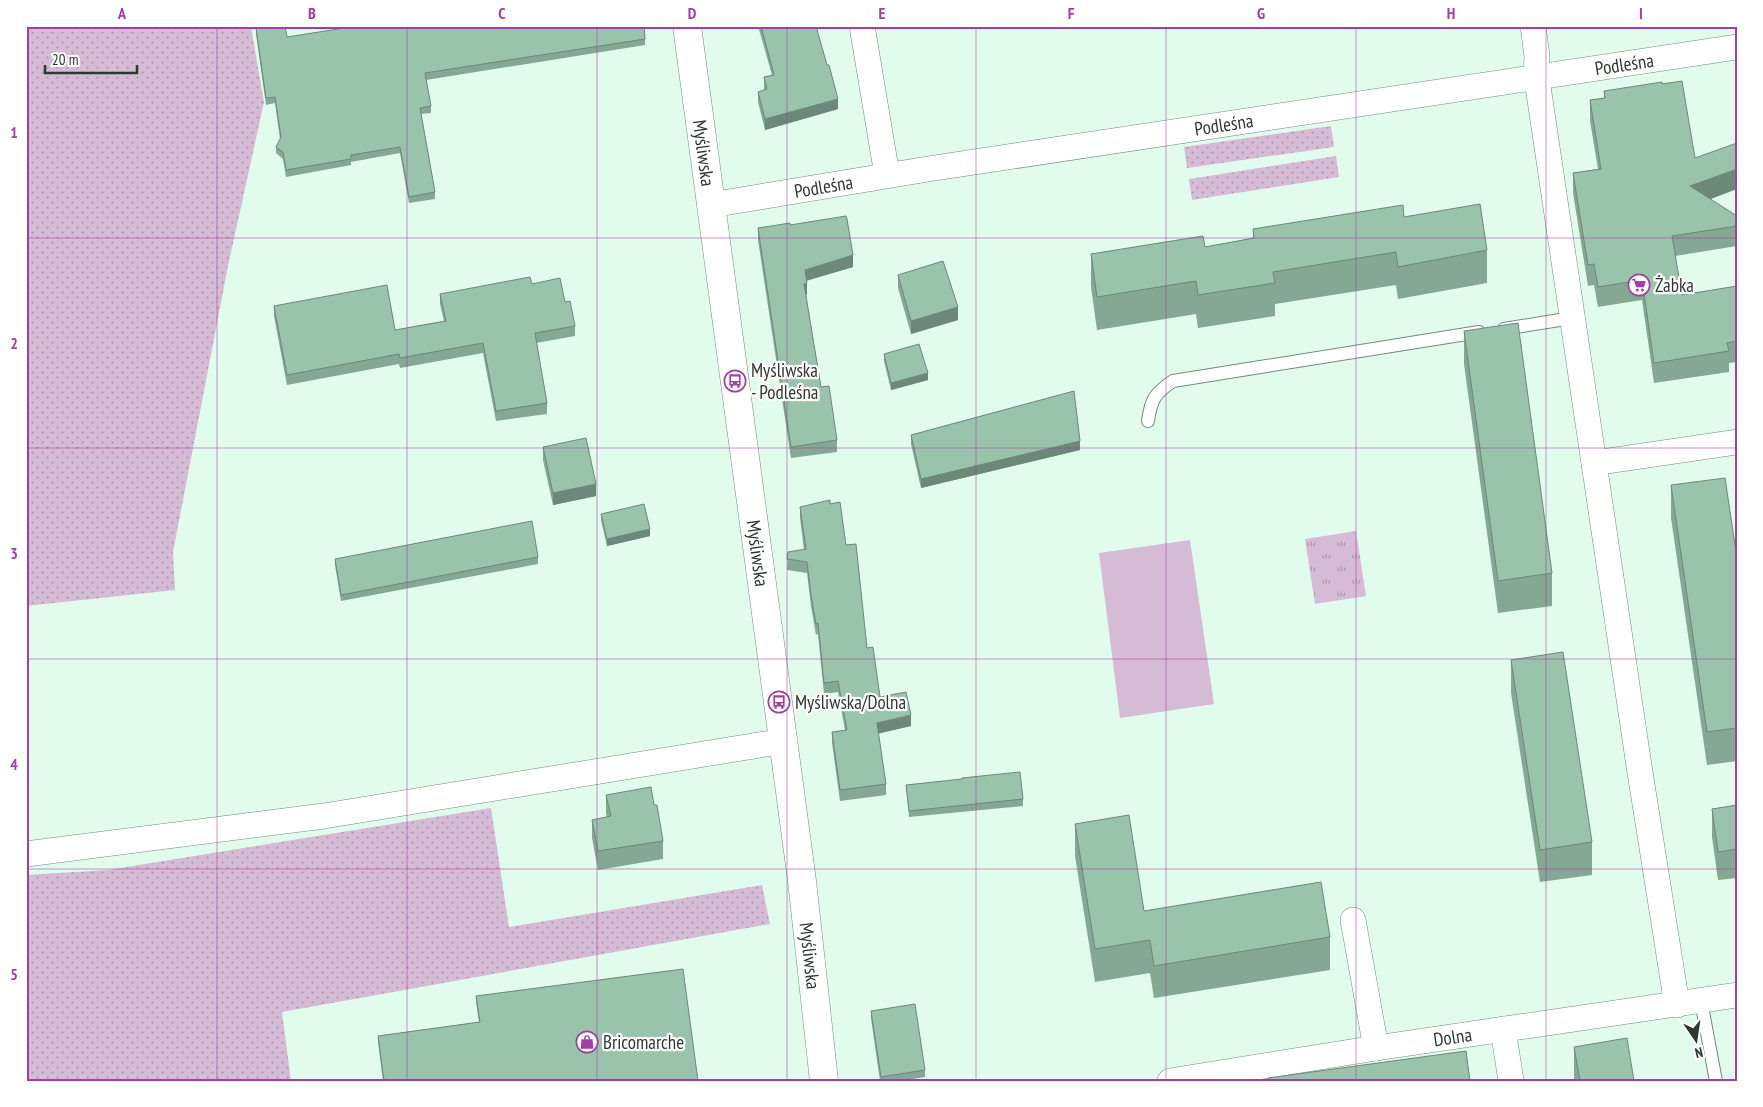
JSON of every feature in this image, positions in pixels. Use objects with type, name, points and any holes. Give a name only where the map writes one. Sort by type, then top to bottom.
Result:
[{"type":"street","name":"Myśliwska","points":[[687,26],[784,741],[802,881],[824,1081]]},
{"type":"street","points":[[862,26],[886,175]]},
{"type":"street","points":[[1533,26],[1537,56],[1536,75],[1639,766],[1689,1003]]},
{"type":"street","name":"Podleśna","points":[[711,205],[886,175],[1536,75],[1737,47]]},
{"type":"street","points":[[1594,463],[1737,442]]},
{"type":"street","points":[[26,854],[324,816],[784,741]]},
{"type":"street","points":[[1354,920],[1376,1048]]},
{"type":"street","name":"Dolna","points":[[1170,1081],[1198,1079],[1376,1048],[1737,995]]},
{"type":"street","points":[[1503,1029],[1511,1081]]},
{"type":"lane","points":[[1148,421],[1150,404],[1158,391],[1173,381],[1572,318]]},
{"type":"lane","points":[[1689,1003],[1716,1081]]},
{"type":"green space","points":[[26,26],[255,26],[251,27],[264,102],[228,266],[173,552],[175,590],[26,606]]},
{"type":"green space","points":[[1331,126],[1334,147],[1187,168],[1184,147]]},
{"type":"green space","points":[[1336,156],[1339,177],[1192,200],[1189,179]]},
{"type":"green space","points":[[1356,531],[1366,596],[1315,604],[1305,539]]},
{"type":"green space","points":[[1190,540],[1214,704],[1120,718],[1099,553]]},
{"type":"green space","points":[[491,808],[509,927],[762,885],[770,924],[282,1012],[291,1081],[26,1081],[26,875],[108,870]]},
{"type":"building","points":[[285,26],[287,37],[357,26],[644,26],[645,39],[425,73],[431,106],[420,108],[435,192],[409,197],[400,147],[351,155],[351,159],[286,170],[283,152],[276,147],[281,137],[275,97],[266,98],[256,28]]},
{"type":"building","points":[[761,26],[816,26],[838,99],[765,119],[758,92],[767,89],[764,77],[774,75]]},
{"type":"building","points":[[1682,81],[1695,158],[1737,143],[1737,169],[1690,186],[1737,216],[1737,226],[1672,236],[1682,295],[1737,286],[1737,341],[1727,343],[1729,351],[1654,363],[1642,280],[1598,287],[1594,264],[1588,265],[1573,173],[1601,169],[1590,100],[1605,98],[1604,91],[1662,82],[1662,84]]},
{"type":"building","points":[[1480,204],[1487,250],[1398,267],[1396,252],[1273,272],[1275,283],[1198,295],[1196,281],[1097,297],[1091,254],[1203,236],[1205,247],[1254,238],[1253,229],[1403,205],[1404,217]]},
{"type":"building","points":[[846,216],[853,255],[805,270],[807,283],[804,284],[821,387],[829,386],[837,440],[791,447],[758,228]]},
{"type":"building","points":[[943,261],[958,307],[911,321],[898,275]]},
{"type":"building","points":[[530,277],[532,284],[560,278],[565,302],[570,301],[575,326],[535,333],[547,403],[496,411],[483,343],[400,358],[399,354],[287,375],[274,306],[387,285],[395,330],[446,321],[440,294]]},
{"type":"building","points":[[1518,323],[1552,573],[1498,581],[1464,331]]},
{"type":"building","points":[[919,344],[928,373],[891,383],[884,354]]},
{"type":"building","points":[[1074,391],[1080,441],[921,479],[911,435]]},
{"type":"building","points":[[586,438],[596,484],[553,493],[543,447]]},
{"type":"building","points":[[1725,478],[1737,558],[1737,728],[1707,732],[1671,485]]},
{"type":"building","points":[[830,500],[830,504],[840,502],[846,545],[856,544],[867,648],[873,647],[880,697],[906,692],[911,715],[877,723],[886,784],[840,790],[832,732],[847,730],[838,681],[824,683],[818,623],[816,624],[807,562],[787,559],[788,552],[806,549],[800,507]]},
{"type":"building","points":[[644,504],[650,529],[607,539],[601,514]]},
{"type":"building","points":[[532,521],[538,557],[341,595],[335,559]]},
{"type":"building","points":[[1563,652],[1592,842],[1540,850],[1511,660]]},
{"type":"building","points":[[1020,772],[1023,799],[909,811],[906,785]]},
{"type":"building","points":[[651,787],[654,805],[657,805],[663,841],[598,851],[592,820],[611,816],[606,795]]},
{"type":"building","points":[[1737,805],[1737,849],[1718,852],[1712,809]]},
{"type":"building","points":[[1129,815],[1144,911],[1321,882],[1330,937],[1154,966],[1150,940],[1095,949],[1075,824]]},
{"type":"building","name":"Bricomarche","points":[[683,969],[698,1081],[384,1081],[378,1036],[480,1022],[476,996]]},
{"type":"building","points":[[915,1004],[925,1070],[881,1077],[871,1011]]},
{"type":"building","points":[[1627,1038],[1634,1081],[1580,1081],[1574,1047]]},
{"type":"building","points":[[1466,1051],[1470,1081],[1268,1081],[1268,1078]]},
{"type":"place","name":"Żabka","points":[[1639,285]]},
{"type":"place","name":"Myśliwska - Podleśna","points":[[735,381]]},
{"type":"place","name":"Myśliwska/Dolna","points":[[779,702]]},
{"type":"place","name":"Bricomarche","points":[[587,1042]]}]
